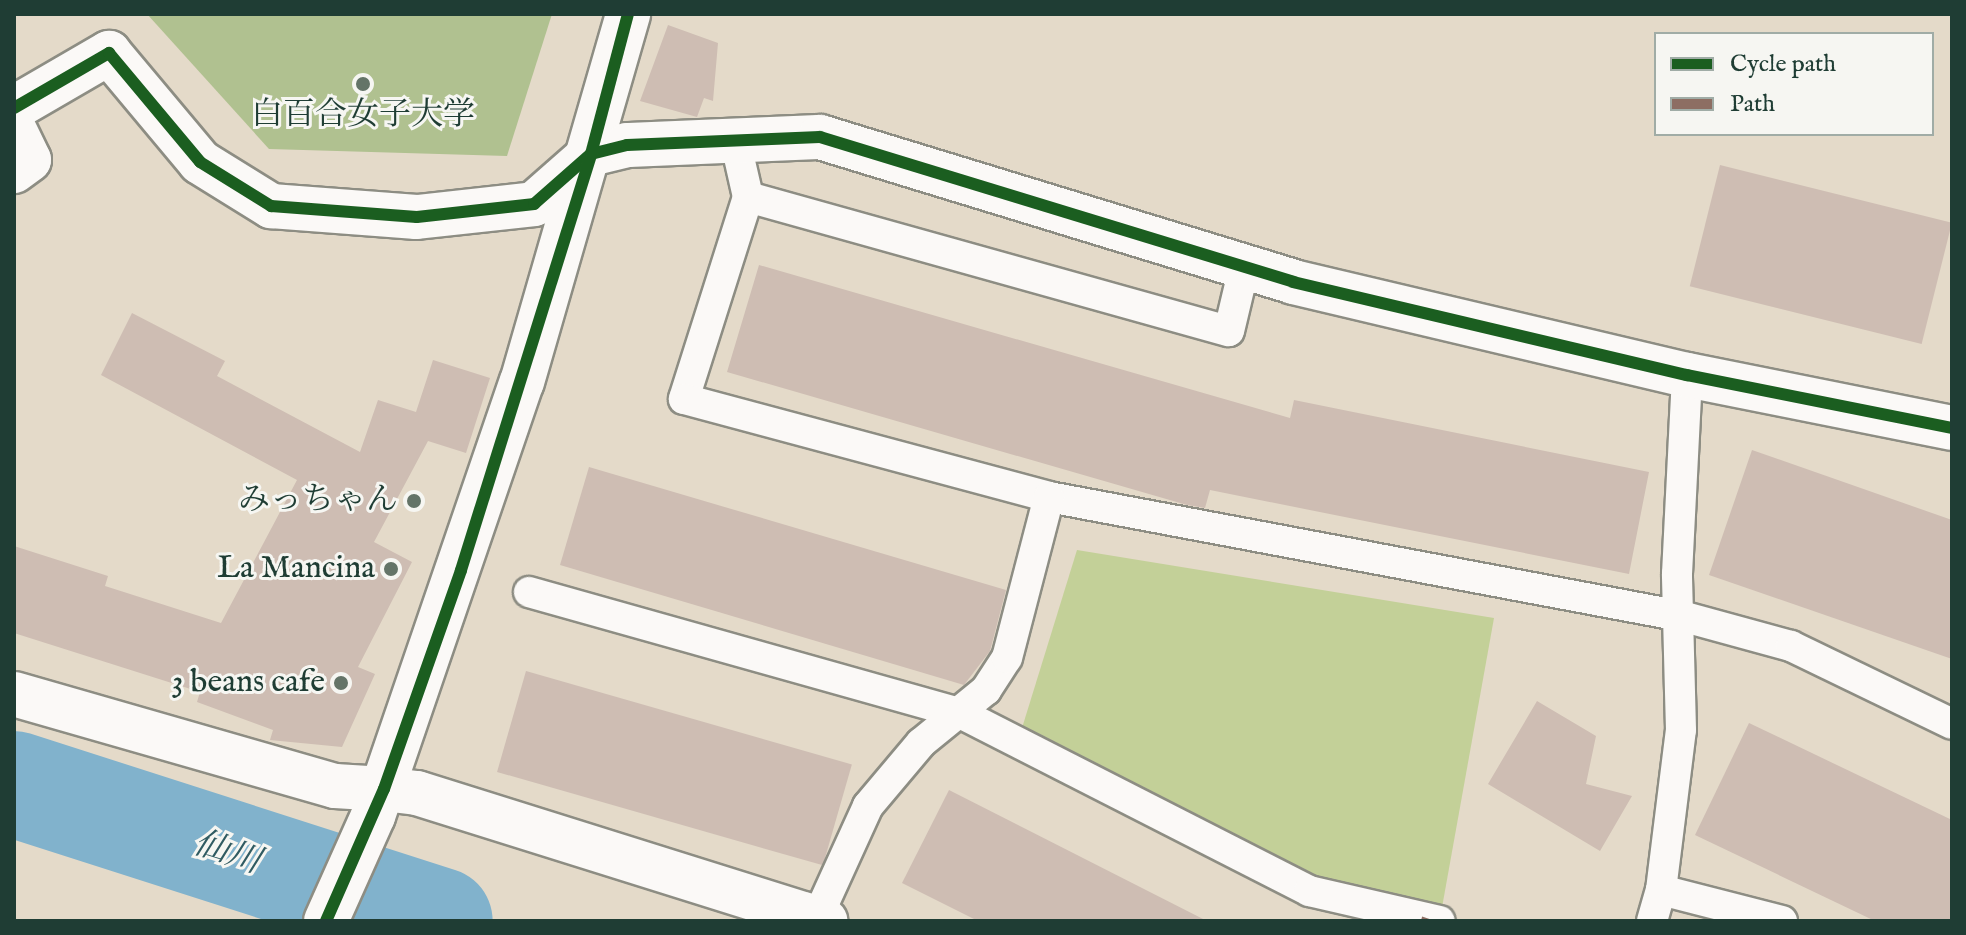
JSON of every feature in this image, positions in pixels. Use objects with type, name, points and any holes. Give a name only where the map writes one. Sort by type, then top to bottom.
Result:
[{"type":"street","points":[[326,921],[379,802],[517,397],[591,154],[628,14]]},
{"type":"street","points":[[14,108],[109,53],[200,162],[271,206],[417,217],[534,204],[591,154],[627,145],[736,144],[820,137],[1244,268],[1687,375],[1952,428]]},
{"type":"street","points":[[14,129],[29,160],[14,171]]},
{"type":"street","points":[[14,694],[379,802],[417,793],[821,920]]},
{"type":"lane","points":[[736,144],[748,197],[684,399],[1049,497],[1681,616],[1791,646],[1952,724]]},
{"type":"lane","points":[[748,197],[1229,331],[1244,268]]},
{"type":"lane","points":[[1652,921],[1661,890],[1681,730],[1681,616],[1677,574],[1687,375]]},
{"type":"lane","points":[[821,920],[868,806],[921,743],[962,714],[1007,658],[1049,497]]},
{"type":"lane","points":[[529,592],[962,714],[1309,891],[1440,921]]},
{"type":"lane","points":[[1661,890],[1782,921]]},
{"type":"green space","name":"白百合女子大学","points":[[147,14],[552,14],[507,156],[269,149]]},
{"type":"green space","points":[[1077,550],[1494,618],[1441,913],[1356,901],[1022,728]]},
{"type":"building","points":[[668,25],[718,43],[713,101],[704,98],[697,117],[640,101]]},
{"type":"building","points":[[1720,165],[1952,223],[1922,344],[1690,286]]},
{"type":"building","points":[[759,265],[1290,418],[1294,400],[1649,472],[1629,574],[1210,490],[1205,508],[1187,505],[727,372]]},
{"type":"building","points":[[132,313],[225,361],[217,376],[360,452],[378,400],[416,412],[433,360],[490,378],[466,453],[428,441],[374,542],[412,562],[358,667],[375,674],[342,747],[270,740],[273,730],[197,702],[200,692],[14,633],[14,546],[108,576],[105,586],[221,623],[297,480],[101,375]]},
{"type":"building","points":[[1752,450],[1952,520],[1952,659],[1709,575]]},
{"type":"building","points":[[589,467],[1006,590],[990,651],[964,685],[560,565]]},
{"type":"building","points":[[526,671],[852,764],[823,865],[497,772]]},
{"type":"building","points":[[1537,701],[1596,736],[1586,784],[1632,796],[1600,851],[1488,784]]},
{"type":"building","points":[[1749,723],[1952,820],[1952,921],[1875,921],[1695,835]]},
{"type":"building","points":[[949,790],[1207,921],[978,921],[902,883]]},
{"type":"waterway","name":"仙川","points":[[14,784],[440,921]]},
{"type":"cycle path","points":[[326,921],[384,789],[461,570],[591,154],[628,14]]},
{"type":"cycle path","points":[[14,108],[109,53],[200,162],[271,206],[417,217],[534,204],[591,154],[627,145],[820,137],[1293,282],[1687,375],[1952,428]]},
{"type":"place","name":"白百合女子大学","points":[[363,84]]},
{"type":"place","name":"みっちゃん","points":[[414,501]]},
{"type":"place","name":"La Mancina","points":[[391,569]]},
{"type":"place","name":"3 beans cafe","points":[[341,683]]}]
